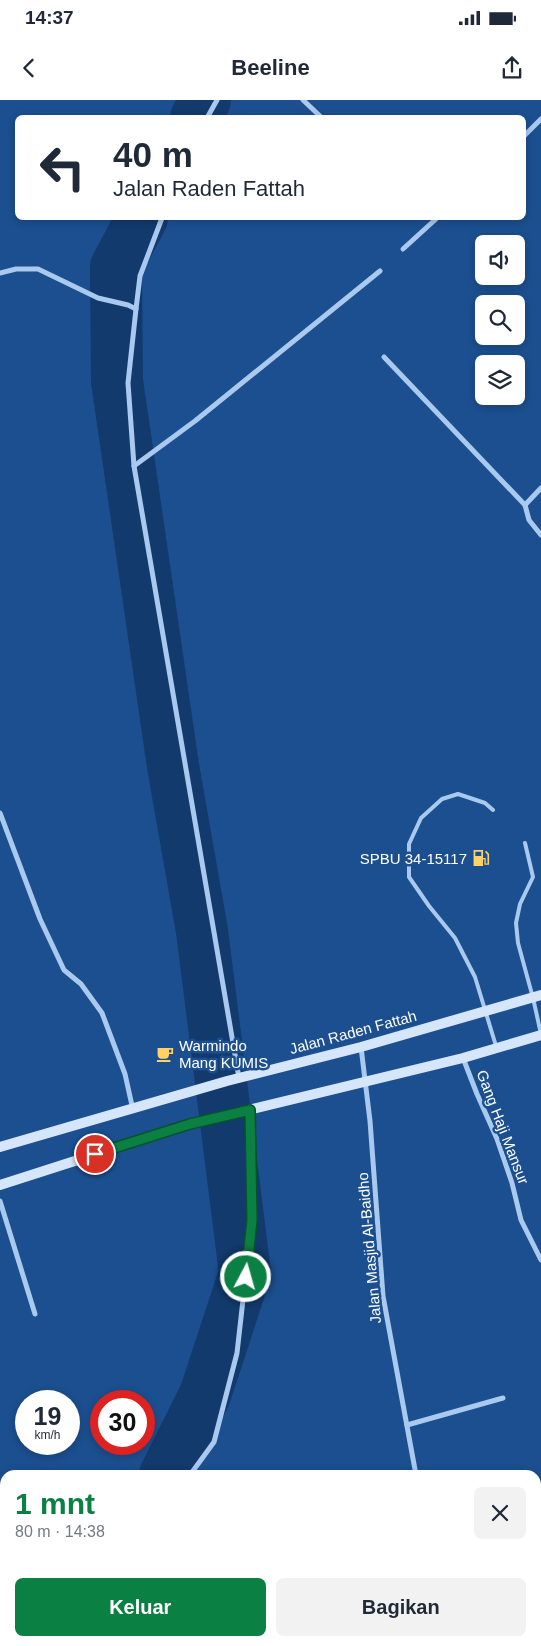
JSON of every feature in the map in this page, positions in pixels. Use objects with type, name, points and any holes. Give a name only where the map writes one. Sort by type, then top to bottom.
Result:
[{"type":"main road","name":"Jalan Raden Fattah","points":[[0,1147],[239,1078],[361,1047],[537,997]]},
{"type":"main road","points":[[0,1185],[190,1124],[463,1058],[541,1035]]},
{"type":"street","points":[[210,115],[217,100]]},
{"type":"street","points":[[303,100],[319,115]]},
{"type":"street","points":[[526,134],[541,119]]},
{"type":"street","points":[[161,220],[140,276],[136,309],[128,383],[134,466],[239,1078]]},
{"type":"street","points":[[402,249],[435,220]]},
{"type":"street","points":[[0,273],[16,269],[38,269],[98,298],[128,305],[136,309]]},
{"type":"street","points":[[134,466],[195,421],[380,271]]},
{"type":"street","points":[[384,357],[525,505],[529,520],[541,535]]},
{"type":"street","points":[[525,505],[541,488]]},
{"type":"street","points":[[0,813],[40,919],[64,970],[81,984],[102,1014],[125,1074],[133,1110]]},
{"type":"street","name":"Jalan Masjid Al-Baidho","points":[[361,1047],[370,1121],[383,1296],[415,1470]]},
{"type":"street","name":"Gang Haji Mansur","points":[[463,1058],[476,1094],[497,1139],[512,1183],[521,1220],[541,1260]]},
{"type":"street","points":[[194,1470],[214,1442],[237,1353],[252,1220],[250,1110]]},
{"type":"street","points":[[0,1201],[35,1314]]},
{"type":"street","points":[[407,1426],[503,1398]]},
{"type":"lane","points":[[493,810],[485,803],[458,794],[442,800],[421,818],[409,844],[409,877],[455,938],[475,977],[496,1048]]},
{"type":"lane","points":[[525,844],[533,877],[520,904],[516,923],[518,943],[537,997],[541,1035]]},
{"type":"waterway","points":[[198,115],[205,100]]},
{"type":"waterway","points":[[141,220],[116,267],[117,381],[173,766],[202,931],[245,1273],[205,1395],[168,1470]]},
{"type":"place","name":"SPBU 34-15117","points":[[481,858]]},
{"type":"place","name":"Warmindo Mang KUMIS","points":[[165,1054]]},
{"type":"route","points":[[95,1154],[190,1124],[250,1110],[252,1220],[246,1277]]}]
